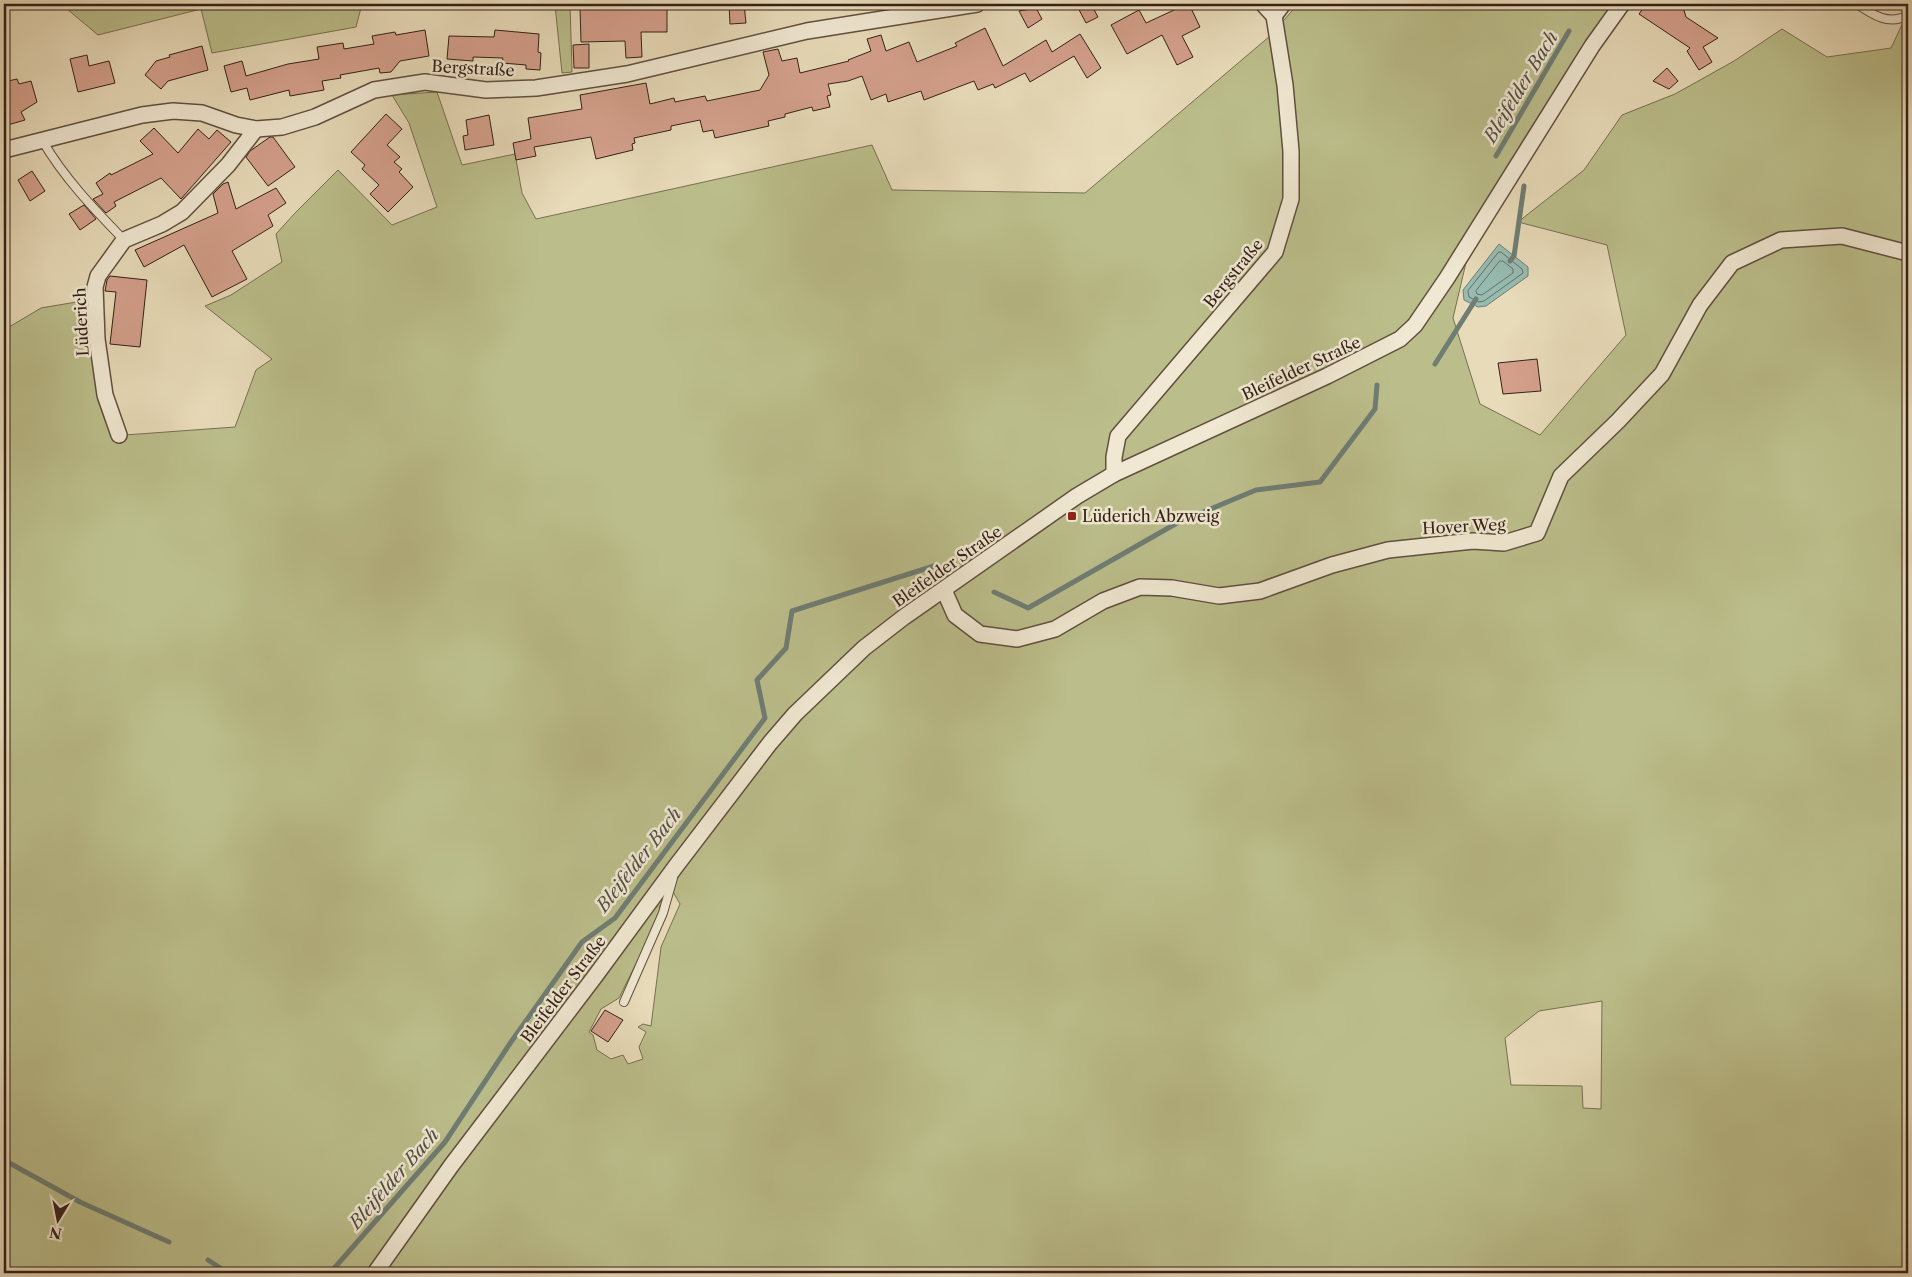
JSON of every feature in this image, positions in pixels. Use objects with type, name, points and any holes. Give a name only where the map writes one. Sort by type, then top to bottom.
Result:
[{"type":"street","name":"Bergstraße","points":[[4,150],[142,115],[174,111],[202,113],[236,125],[256,129],[282,127],[315,117],[374,90],[425,82],[486,90],[536,88],[627,74],[807,31],[977,4]]},
{"type":"street","points":[[1263,4],[1274,16],[1283,4]]},
{"type":"street","name":"Bleifelder Straße","points":[[375,1273],[452,1166],[676,866],[770,743],[795,714],[864,648],[904,617],[1077,496],[1114,474],[1400,339],[1415,325],[1592,46],[1622,4]]},
{"type":"street","name":"Bergstraße","points":[[1114,474],[1114,457],[1118,436],[1275,252],[1292,200],[1291,151],[1285,86],[1274,16]]},
{"type":"street","name":"Lüderich","points":[[119,435],[105,395],[97,339],[95,287],[98,276],[124,240],[162,224],[182,212],[222,171],[256,129]]},
{"type":"street","name":"Hover Weg","points":[[944,590],[955,615],[980,634],[1017,639],[1055,629],[1103,601],[1140,587],[1172,588],[1219,596],[1260,591],[1332,565],[1388,550],[1473,541],[1504,543],[1537,534],[1561,476],[1618,421],[1662,374],[1700,305],[1732,263],[1781,240],[1842,236],[1908,253]]},
{"type":"lane","points":[[1857,4],[1874,16],[1892,20],[1901,19],[1908,15]]},
{"type":"lane","points":[[42,140],[51,156],[82,196],[124,240]]},
{"type":"lane","points":[[624,1002],[663,913],[676,866]]},
{"type":"green space","points":[[61,4],[362,4],[356,27],[212,53],[201,9],[98,35]]},
{"type":"green space","points":[[542,4],[570,4],[572,72],[562,73],[555,5]]},
{"type":"green space","points":[[1298,4],[1612,4],[1473,233],[1453,318],[1480,404],[1540,435],[1626,335],[1607,245],[1518,222],[1584,170],[1622,115],[1675,94],[1734,61],[1782,29],[1827,57],[1891,48],[1908,12],[1908,1273],[4,1273],[4,330],[41,308],[88,300],[98,401],[111,436],[235,427],[256,370],[272,359],[205,306],[231,295],[282,262],[276,234],[338,170],[392,225],[437,207],[409,123],[392,95],[437,92],[462,165],[515,154],[522,193],[536,219],[872,145],[892,190],[1085,193],[1270,36]],"holes":[[[672,890],[680,904],[661,947],[651,1026],[643,1024],[638,1027],[646,1032],[639,1047],[643,1059],[628,1064],[623,1055],[611,1059],[597,1050],[593,1035],[589,1032],[601,1009],[619,998],[662,911],[659,907]],[[1602,1001],[1601,1109],[1583,1108],[1582,1086],[1511,1085],[1505,1038],[1539,1011]]]},
{"type":"water","points":[[1499,244],[1528,267],[1528,276],[1486,306],[1478,307],[1464,300],[1463,290]]},
{"type":"building","points":[[590,4],[667,4],[667,32],[641,32],[642,57],[626,58],[625,41],[581,42],[580,7],[590,7]]},
{"type":"building","points":[[729,4],[744,4],[746,23],[730,24]]},
{"type":"building","points":[[1076,4],[1091,4],[1098,17],[1086,23]]},
{"type":"building","points":[[1189,4],[1200,27],[1182,36],[1193,57],[1177,65],[1162,35],[1127,54],[1111,25],[1139,10],[1146,23]]},
{"type":"building","points":[[1646,4],[1682,4],[1686,17],[1718,38],[1703,47],[1712,62],[1699,70],[1687,51],[1690,48],[1639,14]]},
{"type":"building","points":[[1036,8],[1042,19],[1028,28],[1019,11]]},
{"type":"building","points":[[985,28],[1003,66],[1046,40],[1052,52],[1080,34],[1101,68],[1087,78],[1074,56],[1030,82],[1025,73],[995,88],[993,84],[978,90],[974,81],[924,100],[921,91],[888,102],[886,94],[871,100],[862,76],[848,81],[828,84],[831,95],[827,96],[830,107],[813,111],[812,107],[785,114],[785,117],[768,121],[769,126],[715,138],[713,130],[703,132],[700,120],[671,126],[671,130],[634,138],[633,150],[596,159],[591,137],[534,147],[536,156],[516,160],[513,143],[531,139],[528,118],[582,109],[580,95],[646,83],[650,104],[674,98],[675,102],[705,96],[707,101],[760,90],[769,75],[763,52],[778,49],[782,61],[797,58],[800,73],[849,61],[871,51],[867,39],[881,35],[886,51],[909,42],[917,62],[957,46],[955,43]]},
{"type":"building","points":[[425,30],[429,56],[400,61],[391,72],[380,73],[379,68],[340,75],[341,78],[322,81],[324,90],[290,96],[289,90],[250,100],[247,88],[231,92],[224,66],[242,61],[246,76],[288,64],[319,59],[317,47],[343,43],[344,49],[374,44],[372,36],[395,32],[396,35]]},
{"type":"building","points":[[495,30],[539,34],[540,70],[526,69],[526,65],[502,63],[503,58],[473,57],[473,61],[447,59],[449,36],[494,37]]},
{"type":"building","points":[[589,44],[589,68],[574,68],[573,45]]},
{"type":"building","points":[[202,46],[208,70],[168,81],[161,89],[145,75],[156,61],[170,57],[169,55]]},
{"type":"building","points":[[87,55],[89,66],[109,61],[115,83],[78,92],[70,59]]},
{"type":"building","points":[[1667,68],[1678,81],[1669,89],[1653,81]]},
{"type":"building","points":[[17,79],[19,84],[31,81],[37,102],[21,112],[25,120],[4,126],[4,82]]},
{"type":"building","points":[[386,114],[402,129],[387,145],[400,157],[394,162],[402,169],[399,172],[413,187],[388,212],[370,194],[379,185],[362,169],[365,165],[351,152]]},
{"type":"building","points":[[489,115],[494,145],[465,150],[463,136],[468,135],[466,120]]},
{"type":"building","points":[[154,128],[178,153],[198,129],[209,139],[217,130],[231,142],[181,199],[161,178],[114,202],[116,206],[106,213],[93,199],[103,194],[96,183],[110,173],[111,175],[153,154],[140,141]]},
{"type":"building","points":[[270,137],[273,137],[295,167],[268,186],[246,157],[250,151]]},
{"type":"building","points":[[32,171],[45,191],[30,201],[18,180]]},
{"type":"building","points":[[228,182],[236,209],[276,188],[286,203],[268,215],[273,226],[232,251],[247,279],[212,297],[184,245],[144,267],[135,250],[218,213],[213,194],[223,184]]},
{"type":"building","points":[[84,205],[96,219],[80,230],[69,214]]},
{"type":"building","points":[[110,276],[147,280],[140,347],[110,344],[116,292],[105,291],[107,280]]},
{"type":"building","points":[[1537,359],[1541,391],[1503,394],[1498,363]]},
{"type":"building","points":[[605,1010],[623,1020],[608,1042],[591,1031]]},
{"type":"waterway","name":"Bleifelder Bach","points":[[1496,156],[1569,31]]},
{"type":"waterway","name":"Bleifelder Bach","points":[[1510,261],[1514,256],[1524,186]]},
{"type":"waterway","name":"Bleifelder Bach","points":[[1435,364],[1476,299]]},
{"type":"waterway","name":"Bleifelder Bach","points":[[994,592],[1028,608],[1177,523],[1256,490],[1320,482],[1375,409],[1377,385]]},
{"type":"waterway","name":"Bleifelder Bach","points":[[330,1273],[445,1142],[511,1042],[582,942],[615,918],[765,718],[757,680],[786,648],[792,611],[934,566]]},
{"type":"waterway","points":[[4,1160],[80,1202],[169,1242]]},
{"type":"waterway","points":[[208,1260],[228,1273]]},
{"type":"place","name":"Lüderich Abzweig","points":[[1072,516]]}]
